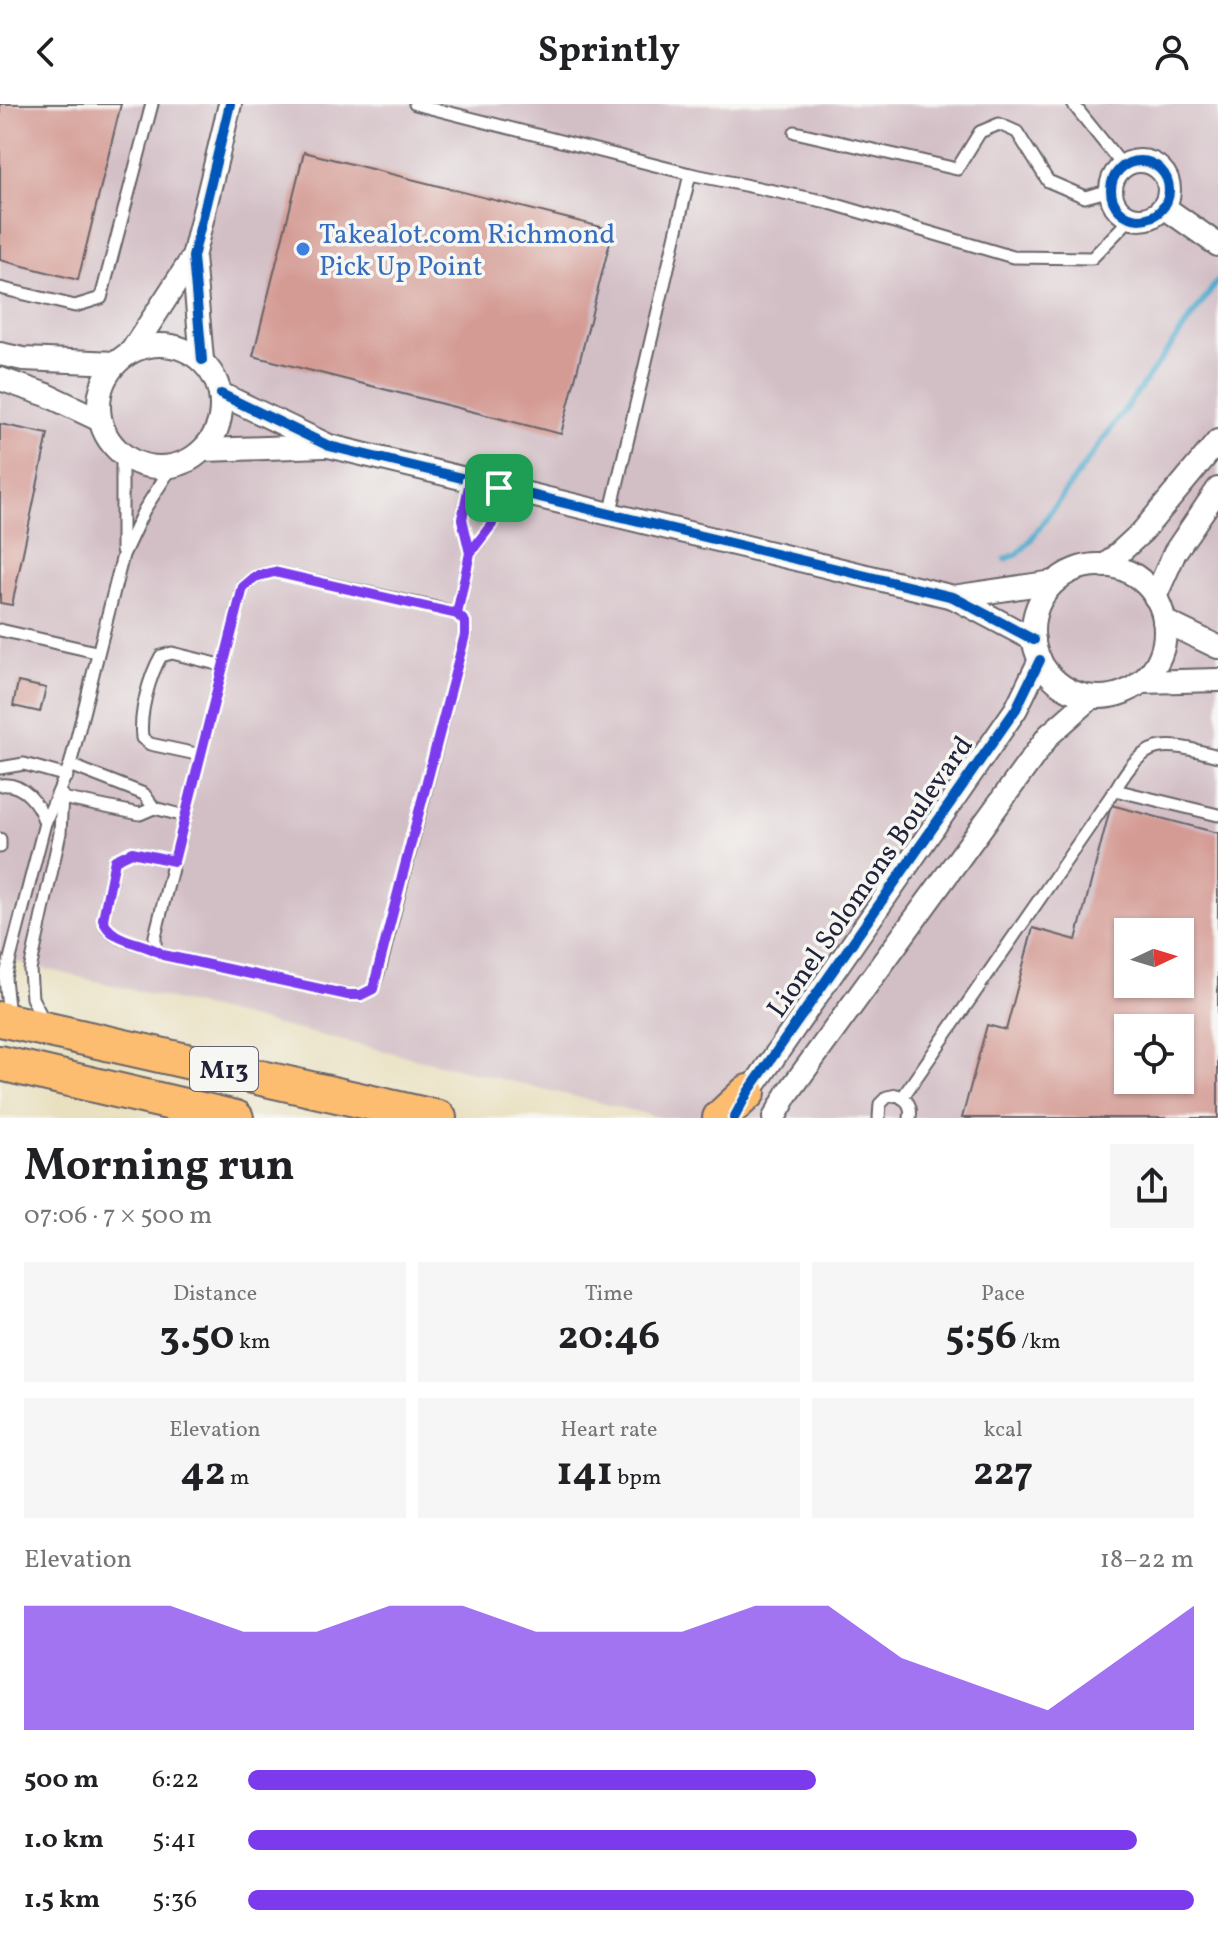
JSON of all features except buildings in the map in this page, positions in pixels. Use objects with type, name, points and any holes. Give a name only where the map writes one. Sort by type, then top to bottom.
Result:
[{"type":"main road","points":[[5,1020],[42,1053],[151,1097]]},
{"type":"main road","name":"M13","points":[[5,1020],[439,1118]]},
{"type":"main road","name":"M13","points":[[0,1063],[236,1118]]},
{"type":"main road","points":[[720,1118],[741,1105]]},
{"type":"street","points":[[202,360],[193,257],[230,104]]},
{"type":"street","points":[[1131,162],[1149,162],[1164,172],[1169,190],[1164,207],[1149,218],[1131,218],[1117,207],[1111,190],[1123,166],[1131,162]]},
{"type":"street","points":[[1164,207],[1218,245]]},
{"type":"street","points":[[0,354],[23,359],[124,357],[149,345],[168,345],[186,350],[202,360],[221,394],[221,415],[216,434],[204,450],[171,468],[145,466],[122,455],[112,445],[100,420],[99,400],[104,380],[124,357],[193,257]]},
{"type":"street","points":[[0,379],[47,395],[100,420]]},
{"type":"street","points":[[221,394],[329,446],[953,597],[1037,650]]},
{"type":"street","points":[[1105,566],[1143,531],[1218,441]]},
{"type":"street","points":[[204,450],[329,446]]},
{"type":"street","points":[[1155,597],[1175,552],[1218,489]]},
{"type":"street","points":[[953,597],[1054,582],[1072,571],[1105,566],[1132,573],[1155,597],[1164,621],[1162,651],[1152,671],[1141,682],[1115,695],[1092,697],[1070,690],[1052,677],[1037,650],[1034,619],[1042,599],[1054,582]]},
{"type":"street","points":[[1164,621],[1218,647]]},
{"type":"street","name":"Lionel Solomons Boulevard","points":[[741,1105],[1016,709],[1037,650]]},
{"type":"street","points":[[1141,682],[1218,680]]},
{"type":"street","points":[[774,1118],[788,1093],[1049,735],[1092,697]]},
{"type":"lane","points":[[0,288],[75,306],[101,298],[152,104]]},
{"type":"lane","points":[[415,104],[690,174],[823,201],[1013,257],[1092,258],[1131,218]]},
{"type":"lane","points":[[1073,104],[1123,166]]},
{"type":"lane","points":[[795,132],[957,169],[980,132],[999,124],[1017,132],[1048,181],[1085,197],[1111,190]]},
{"type":"lane","points":[[610,515],[690,174]]},
{"type":"lane","points":[[122,455],[123,555]]},
{"type":"lane","points":[[49,1030],[32,998],[30,970],[60,833],[62,794],[123,555],[144,510],[171,468]]},
{"type":"lane","points":[[470,481],[462,519],[470,553]]},
{"type":"lane","points":[[457,614],[470,553],[492,524],[499,488]]},
{"type":"lane","points":[[155,949],[155,936],[201,755],[221,665],[243,587],[255,577],[274,572],[457,614],[465,622],[465,635],[373,989],[361,995],[348,995],[163,955],[155,949],[112,934],[105,927],[103,919],[115,860],[132,852],[174,861]]},
{"type":"lane","points":[[0,630],[96,652]]},
{"type":"lane","points":[[201,755],[150,744],[142,738],[140,727],[154,668],[161,656],[172,653],[221,665]]},
{"type":"lane","points":[[902,1098],[1126,771],[1152,749],[1169,743],[1218,756]]},
{"type":"lane","points":[[0,768],[24,764],[69,770],[144,794],[154,808]]},
{"type":"lane","points":[[0,785],[7,784],[26,793],[39,807],[45,823]]},
{"type":"lane","points":[[1115,790],[1218,815]]},
{"type":"lane","points":[[62,794],[140,814],[154,808],[185,816]]},
{"type":"lane","points":[[5,1020],[5,978],[45,823],[62,794]]},
{"type":"lane","points":[[0,839],[0,847]]},
{"type":"lane","points":[[0,965],[11,958]]},
{"type":"lane","points":[[879,1118],[880,1104],[887,1097],[902,1098],[911,1109],[910,1118]]},
{"type":"shaded area","points":[[0,104],[1218,104],[1218,1118],[663,1118],[0,958]]},
{"type":"waterway","points":[[1005,559],[1018,554],[1029,542],[1217,282]]},
{"type":"cycle path","points":[[202,360],[193,257],[230,104]]},
{"type":"cycle path","points":[[1140,161],[1151,163],[1160,170],[1167,179],[1169,190],[1167,201],[1160,210],[1151,217],[1140,219],[1129,217],[1120,210],[1113,201],[1111,190],[1113,179],[1120,170],[1129,163],[1140,161]]},
{"type":"cycle path","points":[[221,394],[329,446],[953,597],[1034,640]]},
{"type":"cycle path","points":[[734,1118],[748,1092],[1016,709],[1040,660]]},
{"type":"place","name":"Takealot.com Richmond Pick Up Point","points":[[303,249]]},
{"type":"route","points":[[499,488],[470,481],[462,519],[470,553],[457,614],[465,622],[465,635],[373,989],[361,995],[348,995],[163,955],[155,949],[112,934],[105,927],[103,919],[115,860],[123,853],[132,852],[174,861],[224,652],[243,587],[255,577],[274,572],[457,614],[470,553],[492,524],[499,488]]}]
